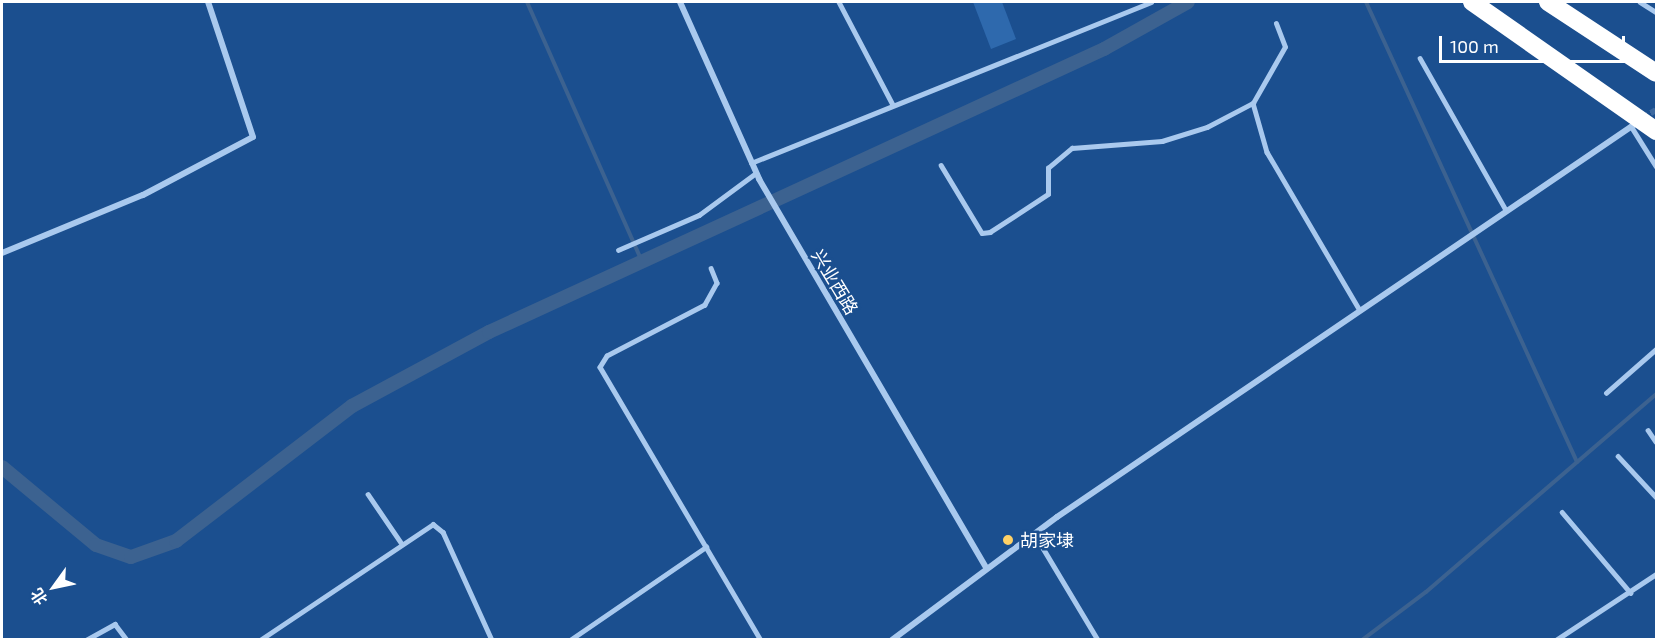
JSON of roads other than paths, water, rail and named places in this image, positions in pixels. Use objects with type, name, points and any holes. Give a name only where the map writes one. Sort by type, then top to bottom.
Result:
[{"type":"highway","points":[[1472,2],[1656,131]]},
{"type":"highway","points":[[1548,2],[1656,73]]},
{"type":"street","points":[[2,253],[143,195],[253,137],[208,2]]},
{"type":"street","name":"兴业西路","points":[[680,2],[751,163],[778,215],[986,567]]},
{"type":"street","points":[[892,639],[965,590],[986,567],[1034,533],[1359,309],[1633,125]]},
{"type":"lane","points":[[838,2],[893,105]]},
{"type":"lane","points":[[751,163],[1151,2]]},
{"type":"lane","points":[[1640,2],[1656,12]]},
{"type":"lane","points":[[941,165],[982,233],[990,232],[1048,194],[1048,168],[1072,148],[1162,141],[1207,127],[1253,103],[1285,48],[1276,24]]},
{"type":"lane","points":[[1420,58],[1506,210]]},
{"type":"lane","points":[[1253,103],[1267,152],[1359,309]]},
{"type":"lane","points":[[1633,125],[1656,166]]},
{"type":"lane","points":[[618,250],[699,215],[757,176]]},
{"type":"lane","points":[[711,268],[717,284],[705,305],[600,362],[761,639]]},
{"type":"lane","points":[[1606,393],[1656,349]]},
{"type":"lane","points":[[1647,430],[1656,442]]},
{"type":"lane","points":[[1618,456],[1656,497]]},
{"type":"lane","points":[[368,495],[402,544]]},
{"type":"lane","points":[[1562,512],[1631,593]]},
{"type":"lane","points":[[260,639],[402,544],[438,525],[492,639]]},
{"type":"lane","points":[[1034,533],[1098,639]]},
{"type":"lane","points":[[570,639],[706,547]]},
{"type":"lane","points":[[1556,639],[1631,593],[1656,574]]},
{"type":"lane","points":[[86,639],[115,624],[127,639]]},
{"type":"waterway","points":[[527,2],[642,262]]},
{"type":"waterway","points":[[2,467],[96,545],[131,557],[176,541],[352,406],[489,332],[1104,49],[1188,2]]},
{"type":"waterway","points":[[1366,2],[1577,462]]},
{"type":"waterway","points":[[1362,640],[1426,592],[1656,394]]},
{"type":"tunnel","points":[[1643,118],[1656,110]]},
{"type":"place","name":"胡家埭","points":[[1008,540]]}]
